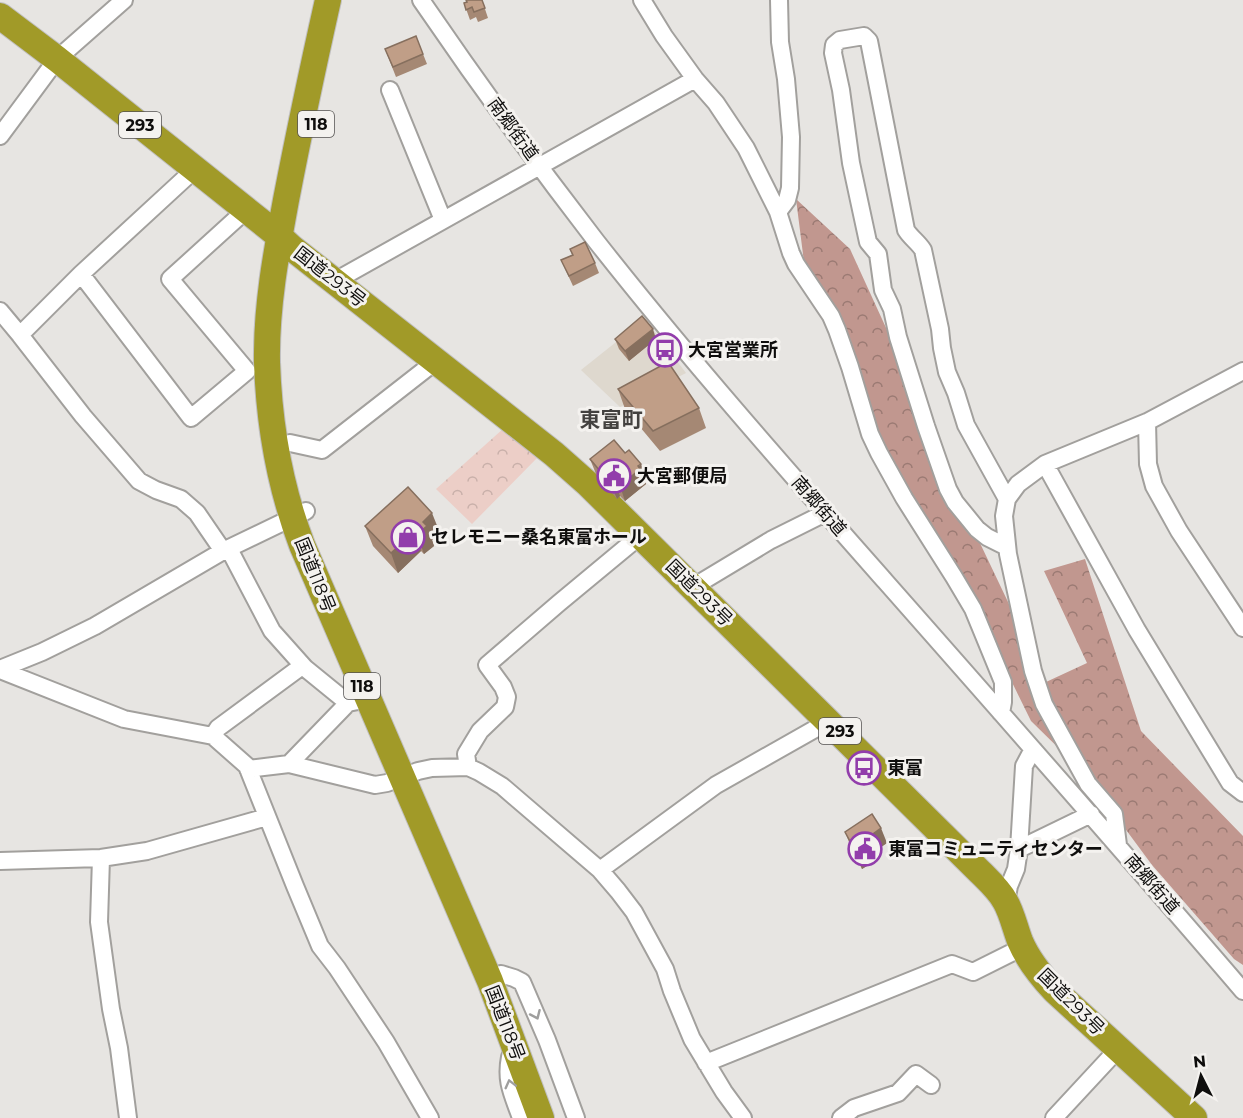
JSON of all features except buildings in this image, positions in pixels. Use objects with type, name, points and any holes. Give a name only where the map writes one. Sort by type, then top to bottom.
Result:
[{"type":"highway","name":"国道118号","points":[[328,0],[296,147],[286,242],[282,362],[299,515],[321,591],[358,701],[410,774],[501,974],[557,1118]]},
{"type":"highway","name":"国道118号","points":[[339,0],[286,242],[272,281],[267,362],[275,444],[285,495],[299,515],[335,586],[410,774],[541,1118]]},
{"type":"highway","name":"国道293号","points":[[0,16],[554,454],[588,484],[981,872],[1006,902],[1023,947],[1043,977],[1194,1118]]},
{"type":"street","points":[[0,136],[57,60],[124,0]]},
{"type":"street","name":"南郷街道","points":[[421,0],[597,242],[676,339],[1243,991]]},
{"type":"street","points":[[642,0],[664,36],[695,79],[716,103],[746,148],[778,212],[790,253],[824,303],[837,330],[870,434],[879,453],[904,498],[973,609],[1003,682],[1001,713]]},
{"type":"street","points":[[778,0],[780,42],[790,113],[791,148],[790,188],[787,200],[778,212]]},
{"type":"street","points":[[1007,499],[966,425],[947,372],[923,250],[906,230],[868,41],[864,36],[840,40],[834,45],[833,53],[841,90],[851,163],[868,242],[878,255],[883,290],[892,309],[898,338],[926,426],[948,489],[955,502],[976,529],[1007,547]]},
{"type":"street","points":[[335,281],[695,79]]},
{"type":"street","points":[[390,90],[444,220]]},
{"type":"street","points":[[20,335],[81,274],[195,169]]},
{"type":"street","points":[[81,274],[191,418],[247,371],[170,279],[246,210]]},
{"type":"street","points":[[0,311],[83,416],[139,481],[181,499],[197,513],[226,550],[272,630],[302,666],[358,701],[290,764]]},
{"type":"street","points":[[290,443],[322,450],[436,361]]},
{"type":"street","points":[[1118,846],[1114,814],[1088,784],[1044,704],[1033,671],[1007,547],[1004,516],[1007,499],[1018,484],[1045,464],[1147,422],[1243,371]]},
{"type":"street","points":[[1147,422],[1149,464],[1154,486],[1179,531],[1243,628]]},
{"type":"street","points":[[1045,464],[1137,630],[1230,783],[1243,793]]},
{"type":"street","points":[[693,587],[771,540],[825,513]]},
{"type":"street","points":[[0,669],[42,652],[95,626],[226,550],[299,515]]},
{"type":"street","points":[[468,767],[466,754],[480,731],[505,707],[507,697],[503,687],[487,665],[641,535]]},
{"type":"street","points":[[213,736],[218,728],[302,666]]},
{"type":"street","points":[[0,669],[124,719],[213,736],[247,766],[320,946],[386,1042],[430,1118]]},
{"type":"street","points":[[600,870],[716,785],[829,721]]},
{"type":"street","points":[[1006,902],[1016,869],[1019,849],[1024,766],[1033,749]]},
{"type":"street","points":[[248,769],[290,764],[375,785],[432,768],[468,767],[502,786],[600,870],[634,912],[665,969],[684,1022],[706,1063],[743,1118]]},
{"type":"street","points":[[1019,849],[1091,814]]},
{"type":"street","points":[[0,861],[101,858],[147,851],[267,817]]},
{"type":"street","points":[[101,858],[99,922],[128,1118]]},
{"type":"street","points":[[706,1063],[952,964],[973,972],[1023,947]]},
{"type":"street","points":[[501,974],[522,982],[547,1040],[576,1118]]},
{"type":"street","points":[[1054,1118],[1118,1049]]},
{"type":"street","points":[[516,1052],[510,1057],[507,1070],[508,1081],[521,1118]]},
{"type":"street","points":[[841,1118],[854,1108],[898,1093],[916,1074],[931,1084]]},
{"type":"shaded area","points":[[645,319],[686,373],[620,407],[581,370]]},
{"type":"green space","points":[[796,199],[850,249],[919,400],[969,520],[1046,682],[1087,663],[1044,571],[1085,559],[1141,731],[1243,836],[1243,965],[1234,959],[1152,865],[1084,773],[1031,721],[957,570],[907,493],[874,431],[805,270]]},
{"type":"green space","points":[[504,428],[539,456],[472,524],[436,489]]},
{"type":"place","name":"大宮営業所","points":[[665,350]]},
{"type":"place","name":"大宮郵便局","points":[[614,476]]},
{"type":"place","name":"セレモニー桑名東富ホール","points":[[408,537]]},
{"type":"place","name":"東富","points":[[864,768]]},
{"type":"place","name":"東富コミュニティセンター","points":[[865,849]]},
{"type":"district","name":"東富町","points":[[611,419]]}]
